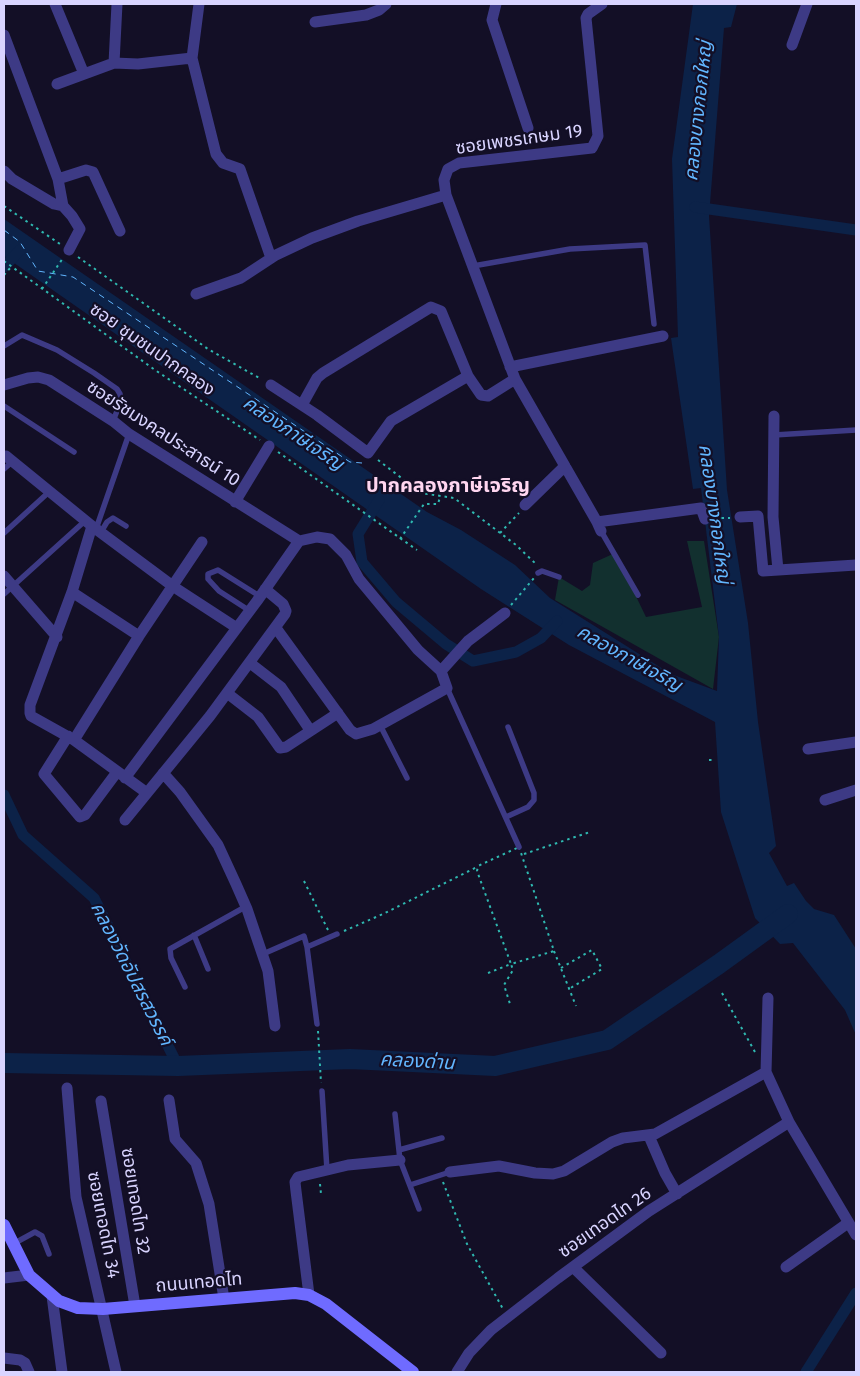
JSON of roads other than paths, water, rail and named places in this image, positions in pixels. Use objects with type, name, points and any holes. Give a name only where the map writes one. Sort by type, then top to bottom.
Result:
[{"type":"main road","name":"ถนนเทอดไท","points":[[4,1225],[29,1275],[52,1296],[78,1308],[103,1309],[295,1293],[309,1295],[326,1304],[413,1372]]},
{"type":"street","points":[[55,4],[84,74]]},
{"type":"street","points":[[114,62],[117,4]]},
{"type":"street","points":[[199,4],[192,58],[216,154],[223,163],[240,169],[271,258]]},
{"type":"street","points":[[315,22],[366,15],[379,10],[386,4]]},
{"type":"street","points":[[496,4],[492,20],[528,128]]},
{"type":"street","name":"ซอยเพชรเกษม 19","points":[[446,195],[444,180],[448,168],[459,163],[592,148],[598,136],[586,18],[588,14],[602,4]]},
{"type":"street","points":[[792,45],[807,4]]},
{"type":"street","points":[[4,36],[58,180],[63,206],[80,229],[69,250]]},
{"type":"street","points":[[57,84],[114,62],[138,64],[192,58]]},
{"type":"street","points":[[58,180],[86,170],[93,172],[120,231]]},
{"type":"street","points":[[4,171],[12,179],[54,204],[63,206]]},
{"type":"street","points":[[196,294],[241,278],[271,258],[312,238],[358,221],[446,195],[515,379],[599,526],[701,508],[705,519]]},
{"type":"street","points":[[302,405],[323,373],[431,307],[441,312],[468,376],[484,397],[515,379]]},
{"type":"street","points":[[510,367],[663,336]]},
{"type":"street","points":[[271,385],[368,453],[391,421],[468,376]]},
{"type":"street","name":"ซอยรัชมงคลประสาธน์ 10","points":[[4,385],[28,378],[38,377],[49,380],[113,421],[129,434],[299,541]]},
{"type":"street","points":[[774,416],[773,516],[778,570]]},
{"type":"street","points":[[235,502],[269,446]]},
{"type":"street","points":[[10,459],[94,527],[174,586],[237,628]]},
{"type":"street","points":[[525,506],[565,466]]},
{"type":"street","points":[[758,516],[763,571],[856,566]]},
{"type":"street","points":[[740,517],[773,516]]},
{"type":"street","points":[[94,527],[57,637],[30,705],[30,713],[31,716],[71,738],[147,793]]},
{"type":"street","points":[[202,542],[71,738],[44,774],[80,817],[85,815],[121,775],[250,611],[299,541],[317,537],[330,539],[346,555],[359,579],[412,643],[445,667]]},
{"type":"street","points":[[4,576],[8,590],[57,637]]},
{"type":"street","points":[[72,592],[139,636]]},
{"type":"street","points":[[125,820],[227,693],[285,614],[285,608],[263,593]]},
{"type":"street","points":[[276,628],[350,730],[356,734],[380,725],[447,688],[445,667],[468,641],[505,613]]},
{"type":"street","points":[[250,663],[281,687],[310,730]]},
{"type":"street","points":[[227,693],[258,717],[280,748],[338,713]]},
{"type":"street","points":[[808,750],[856,742]]},
{"type":"street","points":[[163,773],[180,792],[218,845],[246,906],[263,954],[272,992],[275,1026]]},
{"type":"street","points":[[826,800],[856,790]]},
{"type":"street","points":[[768,998],[766,1072],[790,1122],[856,1235]]},
{"type":"street","points":[[445,1173],[499,1166],[553,1174],[577,1165],[612,1142],[623,1138],[649,1136],[766,1072]]},
{"type":"street","name":"ซอยเทอดไท 34","points":[[67,1088],[76,1197],[116,1372]]},
{"type":"street","points":[[169,1100],[175,1139],[196,1163],[209,1204],[224,1299]]},
{"type":"street","name":"ซอยเทอดไท 32","points":[[101,1101],[135,1306]]},
{"type":"street","name":"ซอยเทอดไท 26","points":[[456,1372],[469,1353],[507,1317],[572,1267],[677,1194],[790,1122]]},
{"type":"street","points":[[649,1136],[665,1173],[677,1194]]},
{"type":"street","points":[[309,1295],[295,1182],[301,1176],[400,1155]]},
{"type":"street","points":[[786,1268],[848,1223]]},
{"type":"street","points":[[572,1267],[661,1353]]},
{"type":"street","points":[[4,1278],[29,1275]]},
{"type":"street","points":[[52,1296],[62,1372]]},
{"type":"street","points":[[4,1358],[20,1360],[25,1363],[28,1372]]},
{"type":"lane","points":[[473,266],[570,249],[645,245],[654,324]]},
{"type":"lane","points":[[4,346],[22,334],[57,350],[94,373],[117,389],[120,394],[121,401],[113,421]]},
{"type":"lane","points":[[4,406],[74,452]]},
{"type":"lane","points":[[774,435],[856,430]]},
{"type":"lane","points":[[94,527],[129,434]]},
{"type":"lane","points":[[4,469],[10,459]]},
{"type":"lane","points":[[4,533],[50,491]]},
{"type":"lane","points":[[8,590],[94,527],[113,518],[126,526]]},
{"type":"lane","points":[[599,526],[638,595]]},
{"type":"lane","points":[[250,611],[219,591],[208,579],[208,574],[218,570],[263,593]]},
{"type":"lane","points":[[540,572],[559,577]]},
{"type":"lane","points":[[447,688],[518,847]]},
{"type":"lane","points":[[380,725],[407,778]]},
{"type":"lane","points":[[506,818],[528,808],[534,800],[534,793],[508,726]]},
{"type":"lane","points":[[185,987],[168,952],[175,945],[246,906]]},
{"type":"lane","points":[[307,947],[337,934]]},
{"type":"lane","points":[[194,935],[208,969]]},
{"type":"lane","points":[[263,954],[304,936],[317,1024]]},
{"type":"lane","points":[[322,1091],[327,1170]]},
{"type":"lane","points":[[395,1114],[400,1155],[418,1209]]},
{"type":"lane","points":[[400,1155],[442,1138]]},
{"type":"lane","points":[[410,1185],[445,1173]]},
{"type":"lane","points":[[13,1244],[35,1232],[42,1236],[49,1254]]},
{"type":"water","points":[[693,4],[737,4],[731,27],[724,28],[709,216],[727,490],[748,623],[758,722],[776,846],[769,853],[787,886],[794,883],[814,909],[834,915],[856,949],[856,1035],[845,1010],[793,943],[780,944],[755,918],[721,812],[715,722],[569,645],[481,589],[4,256],[4,219],[427,512],[461,530],[515,565],[550,598],[671,674],[717,691],[719,637],[701,488],[693,489],[671,338],[678,337],[672,159]]},
{"type":"waterway","points":[[695,207],[856,230]]},
{"type":"waterway","name":"คลองวัดอัปสรสวรรค์","points":[[4,267],[20,250]]},
{"type":"waterway","points":[[379,500],[358,534],[362,562],[396,602],[446,644],[473,661],[516,652],[541,638],[557,621]]},
{"type":"waterway","name":"คลองวัดอัปสรสวรรค์","points":[[4,795],[23,835],[94,898],[178,1066]]},
{"type":"waterway","name":"คลองด่าน","points":[[4,1063],[178,1066],[350,1059],[495,1066],[607,1040],[719,964],[788,914]]},
{"type":"waterway","points":[[806,1372],[856,1293]]},
{"type":"district","name":"ปากคลองภาษีเจริญ","points":[[448,486]]},
{"type":"water label","name":"คลองบางกอกใหญ่","points":[[699,111]]},
{"type":"water label","name":"คลองภาษีเจริญ","points":[[293,434]]},
{"type":"water label","name":"คลองบางกอกใหญ่","points":[[714,514]]},
{"type":"water label","name":"คลองภาษีเจริญ","points":[[629,659]]}]
